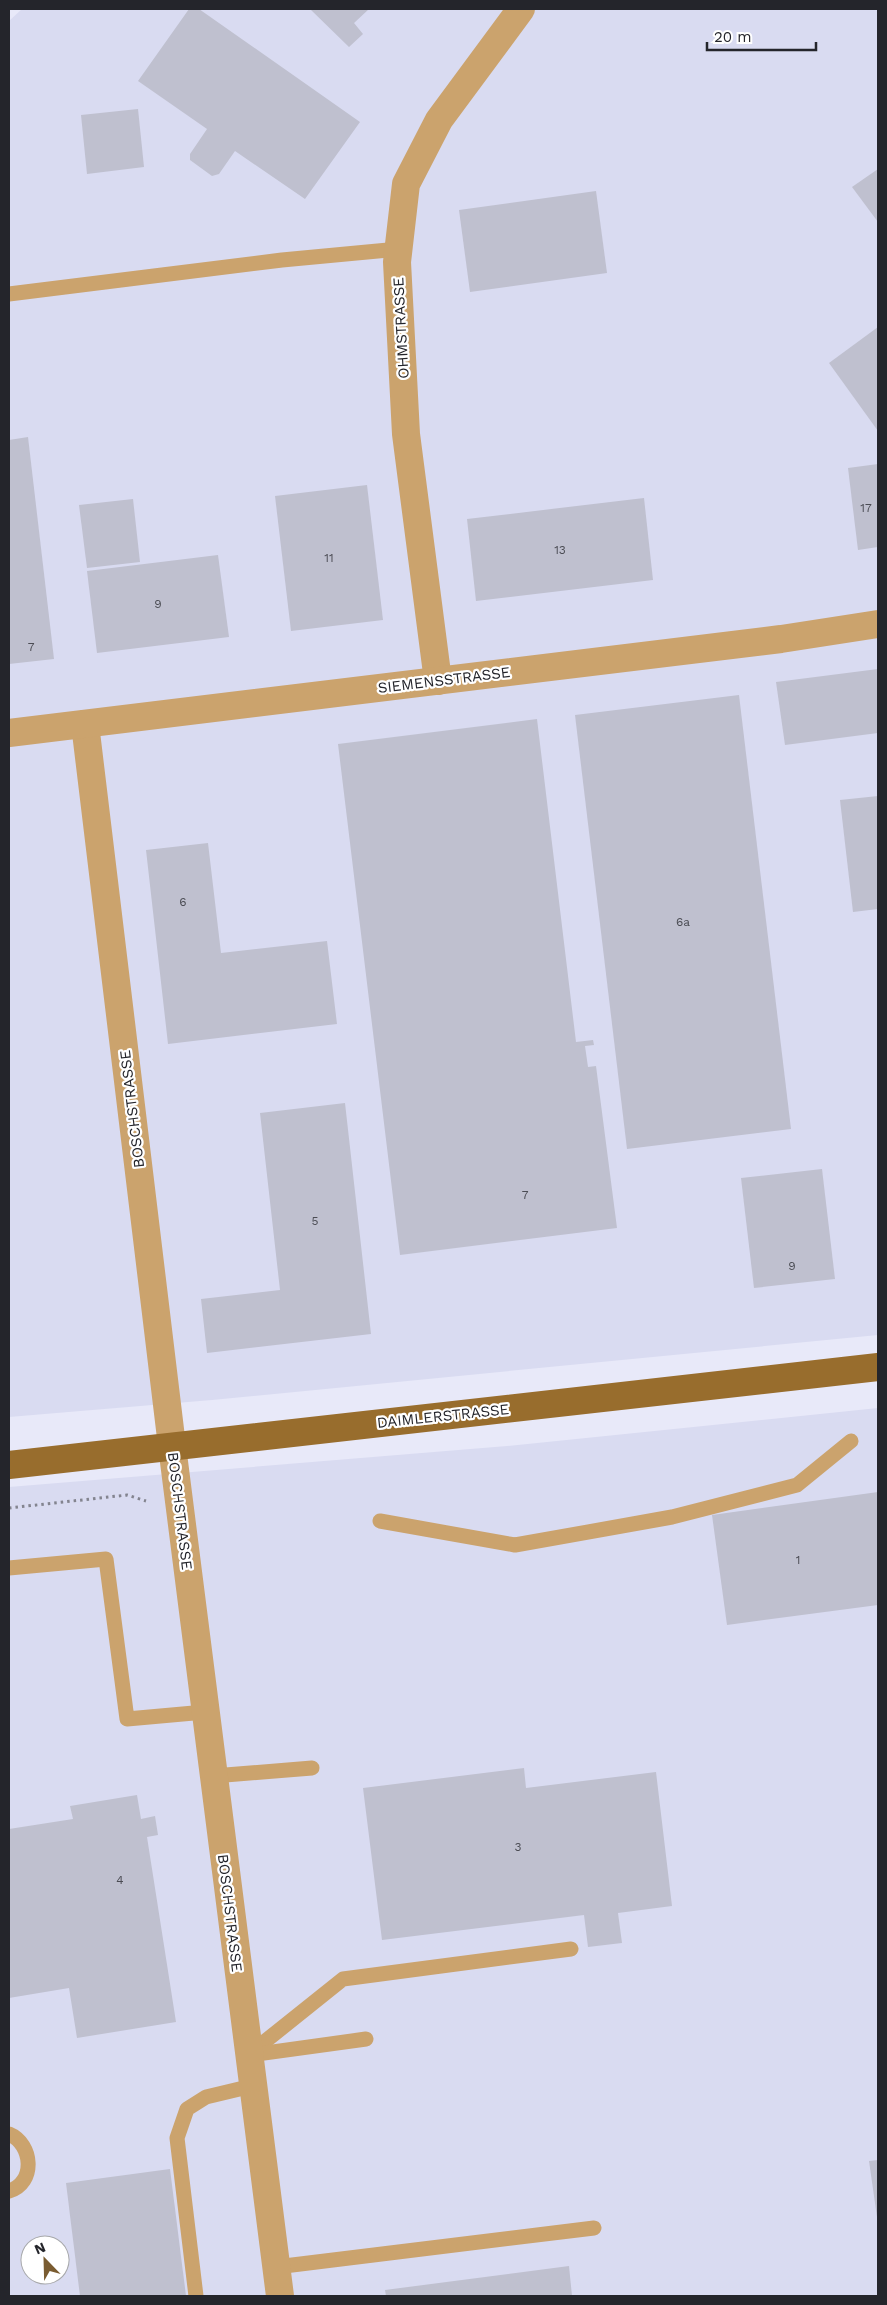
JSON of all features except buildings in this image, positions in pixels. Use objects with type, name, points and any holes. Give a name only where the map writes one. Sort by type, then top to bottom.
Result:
[{"type":"main road","name":"DAIMLERSTRASSE","points":[[9,1465],[878,1367]]},
{"type":"street","name":"OHMSTRASSE","points":[[438,681],[406,434],[397,262],[406,184],[439,120],[522,9]]},
{"type":"street","name":"SIEMENSSTRASSE","points":[[9,733],[781,639],[878,624]]},
{"type":"street","name":"BOSCHSTRASSE","points":[[85,724],[172,1446],[280,2296]]},
{"type":"lane","points":[[9,294],[282,260],[399,249]]},
{"type":"lane","points":[[380,1521],[515,1545],[672,1518],[797,1485],[851,1442]]},
{"type":"lane","points":[[9,1568],[106,1559],[127,1719],[205,1712]]},
{"type":"lane","points":[[213,1776],[312,1768]]},
{"type":"lane","points":[[248,2055],[343,1979],[571,1949]]},
{"type":"lane","points":[[248,2055],[366,2040]]},
{"type":"lane","points":[[196,2296],[178,2138],[187,2110],[206,2097],[252,2086]]},
{"type":"lane","points":[[9,2134],[16,2137],[27,2153],[29,2172],[18,2188],[9,2191]]},
{"type":"lane","points":[[276,2267],[594,2228]]},
{"type":"path","points":[[9,1508],[127,1494],[153,1503]]},
{"type":"shaded area","points":[[22,9],[878,9],[878,1335],[212,1400],[9,1417],[9,21]]},
{"type":"shaded area","points":[[878,1408],[878,2296],[9,2296],[9,1487],[507,1446]]}]
